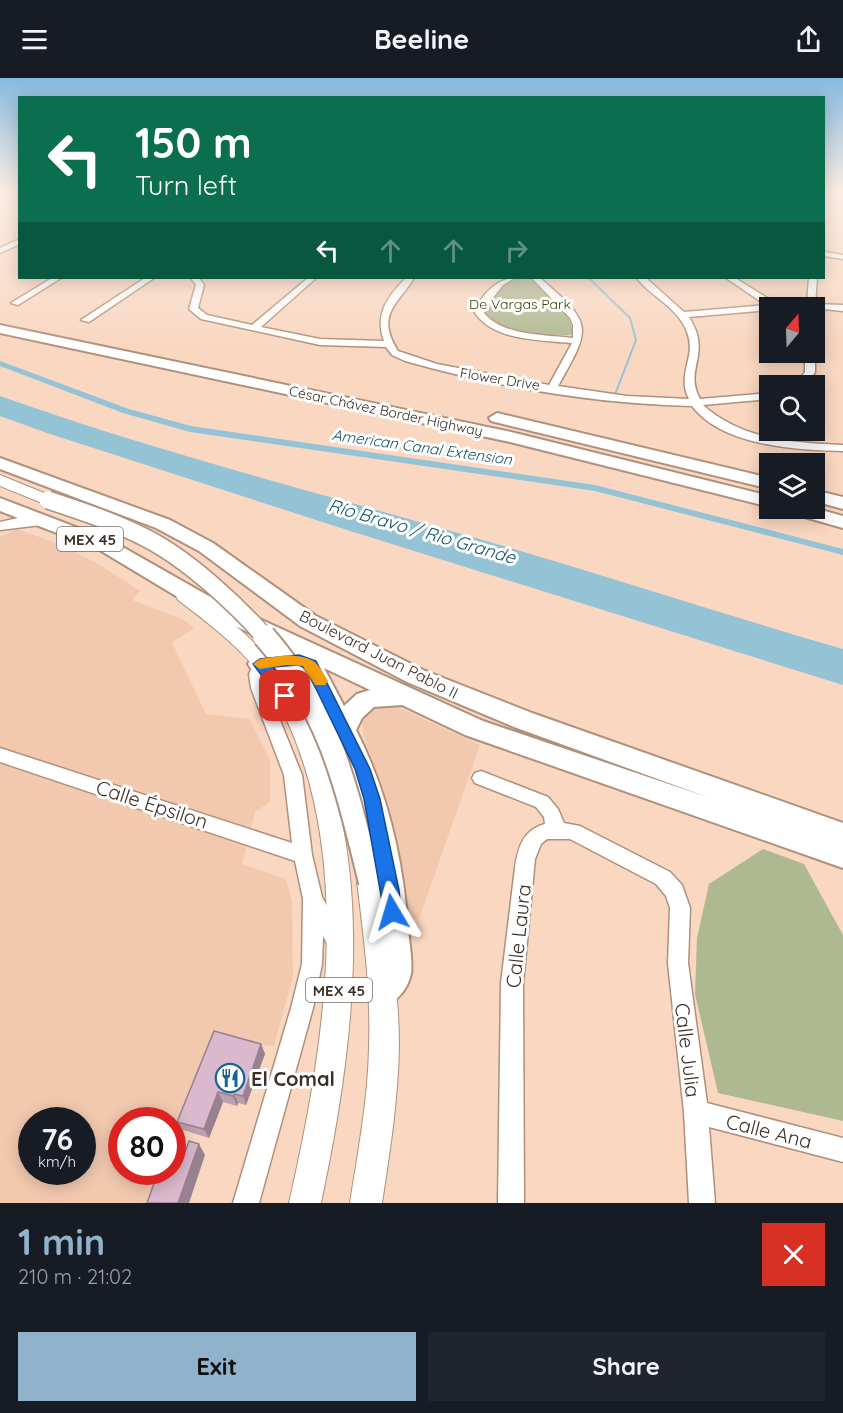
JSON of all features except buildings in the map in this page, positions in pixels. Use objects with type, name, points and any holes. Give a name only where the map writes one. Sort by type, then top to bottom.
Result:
[{"type":"highway","name":"César Chávez Border Highway","points":[[0,314],[71,331],[532,426],[759,481]]},
{"type":"highway","name":"César Chávez Border Highway","points":[[0,329],[511,437],[759,499]]},
{"type":"highway","name":"Boulevard Juan Pablo II","points":[[0,463],[163,524],[206,547],[308,621],[443,688],[523,720],[843,835]]},
{"type":"highway","points":[[825,498],[843,503]]},
{"type":"highway","name":"MEX 45","points":[[1,507],[44,520],[125,556],[173,587]]},
{"type":"highway","points":[[825,517],[843,522]]},
{"type":"highway","name":"Boulevard Juan Pablo II","points":[[173,587],[474,728],[843,856]]},
{"type":"highway","points":[[260,664],[299,660],[311,665],[363,769],[372,799],[390,890],[395,974],[392,983],[382,991]]},
{"type":"highway","points":[[344,730],[354,710],[366,700],[380,695],[407,696]]},
{"type":"main road","name":"MEX 45","points":[[0,480],[107,521],[163,547],[226,596],[280,652],[308,697],[330,740],[342,772],[370,882],[382,991],[383,1070],[378,1125],[366,1203]]},
{"type":"main road","name":"MEX 45","points":[[173,587],[239,640],[269,672],[292,707],[306,738],[325,794],[334,854],[339,982],[335,1043],[326,1112],[305,1203]]},
{"type":"street","points":[[2,248],[18,250]]},
{"type":"street","points":[[825,254],[843,257]]},
{"type":"street","points":[[15,303],[55,279]]},
{"type":"street","points":[[86,320],[148,279]]},
{"type":"street","points":[[196,279],[200,285],[192,306],[194,312],[204,317],[330,343],[390,344],[384,326],[384,313],[391,298],[409,279]]},
{"type":"street","points":[[254,328],[311,279]]},
{"type":"street","points":[[509,279],[500,283],[480,309],[482,320],[504,330],[577,341]]},
{"type":"street","points":[[537,279],[572,314],[579,328],[577,341],[553,387]]},
{"type":"street","points":[[642,279],[682,315],[694,339],[695,353],[688,381],[690,393],[713,420],[749,436],[807,447],[843,448]]},
{"type":"street","points":[[732,279],[761,297]]},
{"type":"street","points":[[812,297],[813,279]]},
{"type":"street","points":[[825,306],[843,308]]},
{"type":"street","points":[[682,315],[759,309]]},
{"type":"street","name":"Flower Drive","points":[[390,344],[395,353],[408,361],[464,373],[640,401],[696,402],[759,397]]},
{"type":"street","points":[[0,526],[44,520]]},
{"type":"street","points":[[260,664],[257,674],[260,688],[293,775],[303,855],[314,899],[338,945]]},
{"type":"street","name":"Calle Épsilon","points":[[0,755],[303,855]]},
{"type":"street","points":[[481,778],[542,802],[552,814],[556,830]]},
{"type":"street","name":"Calle Julia","points":[[556,830],[573,832],[663,878],[678,897],[680,908],[678,963],[696,1112],[702,1203]]},
{"type":"street","name":"Calle Laura","points":[[511,1203],[512,982],[523,882],[531,842],[539,834],[556,830]]},
{"type":"street","points":[[246,1203],[302,1008],[312,964],[314,899]]},
{"type":"street","name":"Calle Ana","points":[[696,1112],[843,1150]]},
{"type":"shaded area","points":[[17,529],[56,543],[97,563],[140,591],[132,600],[184,620],[194,628],[172,643],[206,714],[250,719],[270,761],[270,802],[255,812],[242,864],[286,879],[292,901],[293,976],[274,1046],[217,1040],[186,1127],[186,1107],[108,1107],[108,1185],[164,1185],[158,1203],[0,1203],[0,537]]},
{"type":"shaded area","points":[[375,702],[389,703],[480,745],[419,919],[410,920],[386,800],[363,734],[362,720]]},
{"type":"green space","name":"De Vargas Park","points":[[533,279],[569,318],[572,334],[548,335],[516,330],[497,325],[485,316],[487,305],[495,293],[512,280]]},
{"type":"green space","points":[[763,849],[804,864],[843,935],[843,1121],[718,1093],[695,994],[697,938],[709,884]]},
{"type":"water","name":"Río Bravo / Rio Grande","points":[[0,396],[175,453],[516,550],[843,649],[843,685],[344,529],[47,433],[0,416]]},
{"type":"waterway","points":[[590,279],[630,318],[636,340],[614,397]]},
{"type":"waterway","name":"American Canal Extension","points":[[0,363],[126,411],[190,429],[595,488],[843,552]]},
{"type":"slow traffic","points":[[260,664],[299,660],[311,665],[320,681]]},
{"type":"place","name":"El Comal","points":[[230,1078]]},
{"type":"route","points":[[285,696],[269,672],[260,664],[299,660],[311,665],[317,674],[363,769],[372,799],[390,890],[392,912]]}]
